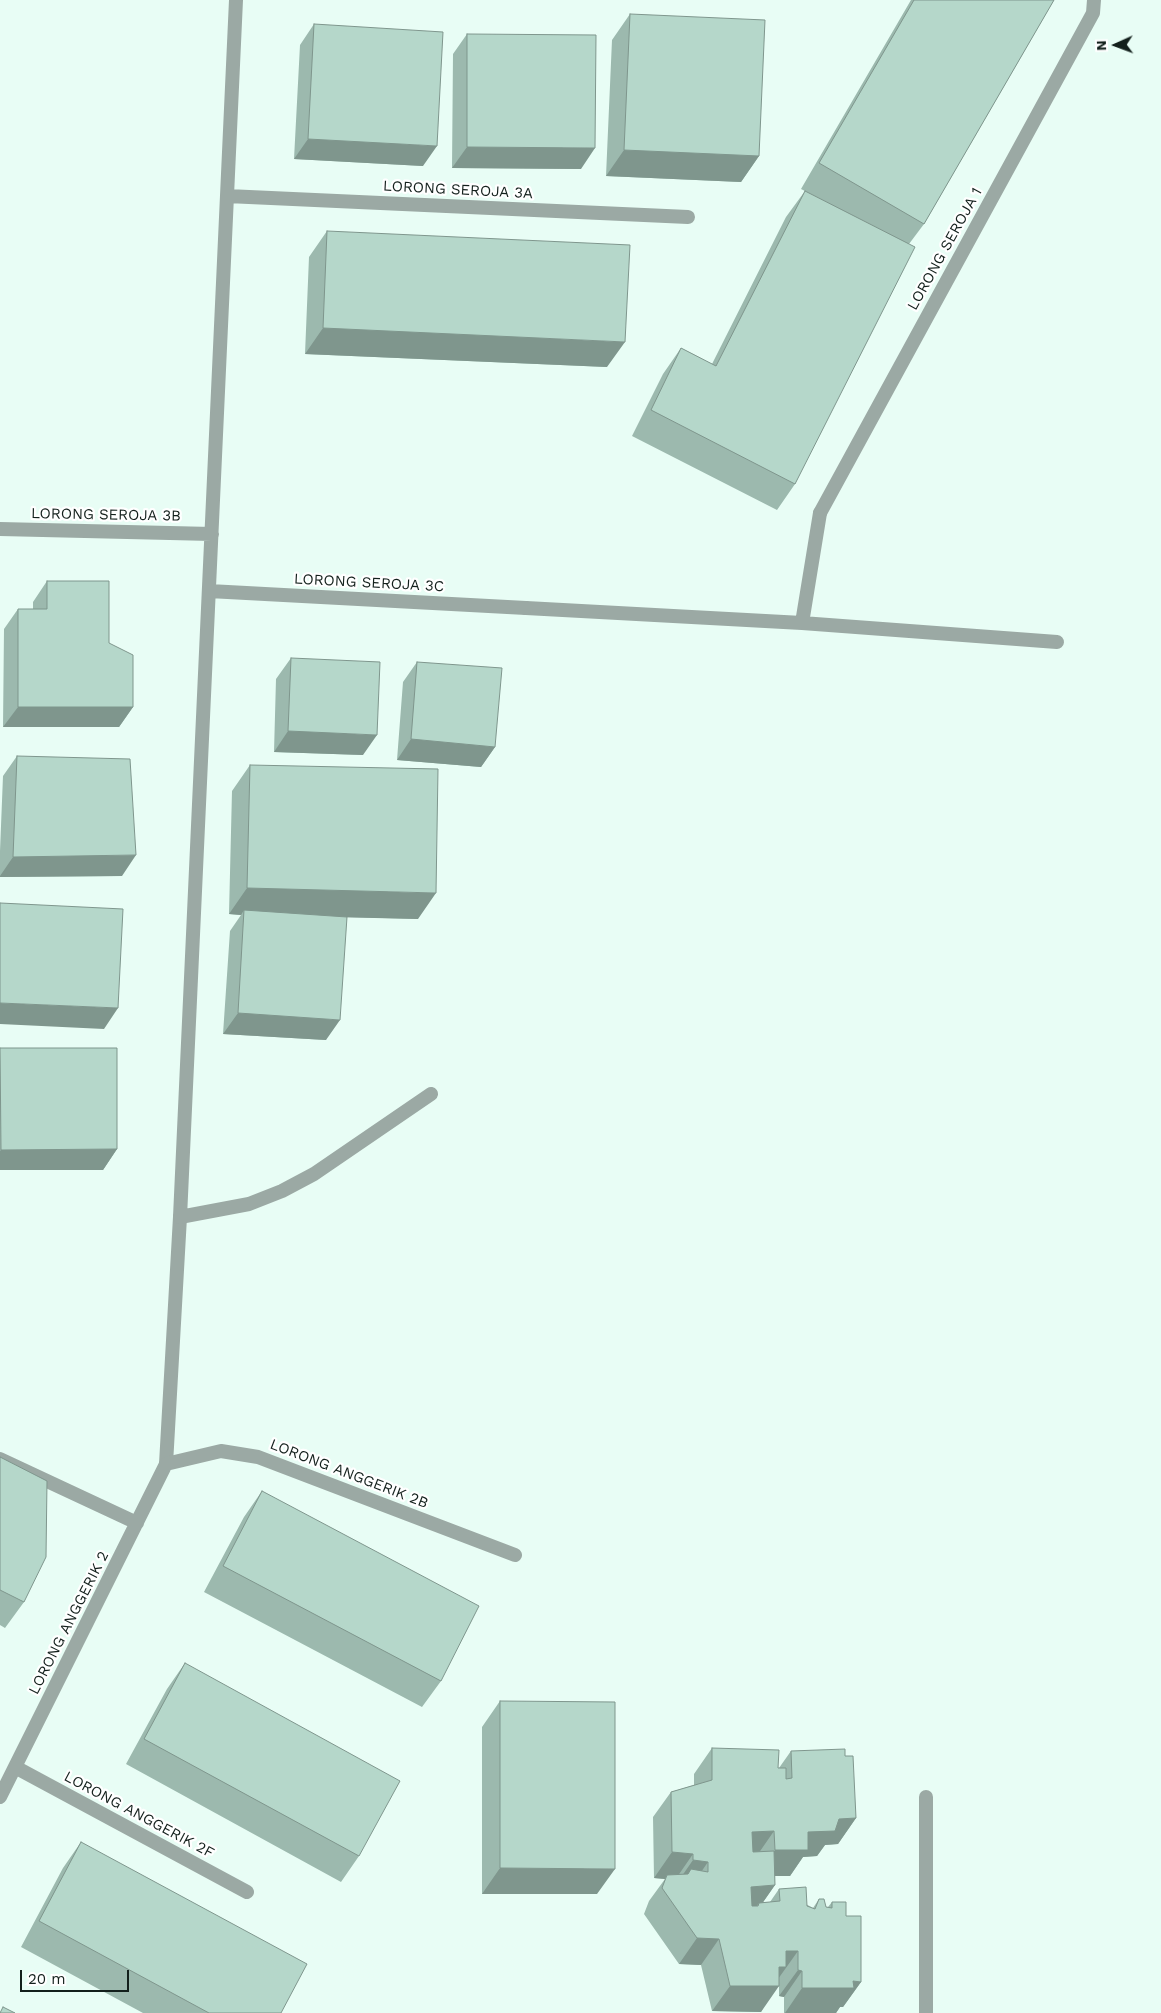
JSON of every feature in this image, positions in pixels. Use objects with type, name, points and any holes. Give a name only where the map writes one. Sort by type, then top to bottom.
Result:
[{"type":"street","points":[[166,1464],[180,1217],[236,0]]},
{"type":"street","name":"LORONG SEROJA 1","points":[[802,623],[820,512],[1093,14],[1094,0]]},
{"type":"street","name":"LORONG SEROJA 3A","points":[[227,196],[688,217]]},
{"type":"street","name":"LORONG SEROJA 3B","points":[[0,529],[212,534]]},
{"type":"street","name":"LORONG SEROJA 3C","points":[[209,591],[802,623],[1057,642]]},
{"type":"street","points":[[180,1217],[249,1204],[282,1191],[314,1174],[430,1094]]},
{"type":"street","name":"LORONG ANGGERIK 2B","points":[[166,1464],[220,1451],[258,1457],[515,1555]]},
{"type":"street","points":[[0,1459],[137,1523]]},
{"type":"street","name":"LORONG ANGGERIK 2","points":[[0,1797],[166,1464]]},
{"type":"street","name":"LORONG ANGGERIK 2F","points":[[15,1766],[247,1892]]},
{"type":"street","points":[[926,1797],[926,2013]]},
{"type":"building","points":[[914,0],[1054,0],[924,224],[819,163]]},
{"type":"building","points":[[630,14],[765,20],[759,156],[624,150]]},
{"type":"building","points":[[314,24],[443,32],[437,146],[308,139]]},
{"type":"building","points":[[467,34],[596,35],[595,148],[467,147]]},
{"type":"building","points":[[805,191],[915,247],[795,484],[651,410],[681,348],[716,366]]},
{"type":"building","points":[[327,231],[630,245],[625,342],[323,328]]},
{"type":"building","points":[[47,581],[109,581],[109,643],[133,655],[133,707],[18,707],[18,609],[47,609]]},
{"type":"building","points":[[291,658],[380,662],[377,735],[288,731]]},
{"type":"building","points":[[417,662],[502,668],[495,747],[411,739]]},
{"type":"building","points":[[17,756],[130,759],[136,855],[13,857]]},
{"type":"building","points":[[250,765],[438,769],[436,893],[247,888]]},
{"type":"building","points":[[0,903],[123,909],[118,1008],[0,1003]]},
{"type":"building","points":[[244,910],[347,917],[340,1020],[238,1013]]},
{"type":"building","points":[[0,1048],[117,1048],[117,1149],[1,1150]]},
{"type":"building","points":[[0,1457],[47,1481],[46,1557],[24,1602],[0,1590]]},
{"type":"building","points":[[262,1491],[479,1606],[441,1681],[223,1566]]},
{"type":"building","points":[[185,1663],[400,1781],[359,1856],[144,1739]]},
{"type":"building","points":[[500,1701],[615,1702],[615,1869],[500,1868]]},
{"type":"building","points":[[712,1748],[779,1750],[778,1768],[786,1768],[786,1779],[792,1778],[791,1751],[845,1749],[845,1756],[853,1756],[856,1818],[839,1819],[835,1831],[808,1832],[808,1850],[775,1850],[774,1831],[752,1832],[753,1852],[774,1851],[775,1885],[751,1887],[752,1906],[758,1906],[759,1903],[780,1901],[779,1889],[806,1887],[807,1906],[815,1909],[819,1899],[824,1899],[826,1907],[832,1908],[832,1902],[846,1902],[846,1916],[861,1916],[861,1982],[853,1981],[854,1988],[802,1988],[802,1971],[798,1970],[798,1951],[786,1951],[786,1967],[779,1967],[779,1986],[730,1986],[719,1939],[697,1938],[662,1888],[667,1875],[688,1874],[691,1869],[708,1872],[708,1862],[693,1860],[693,1854],[672,1852],[671,1792],[712,1780]]},
{"type":"building","points":[[81,1842],[307,1964],[281,2013],[209,2013],[39,1921]]},
{"type":"building","points":[[3,2007],[15,2013],[0,2013]]}]
